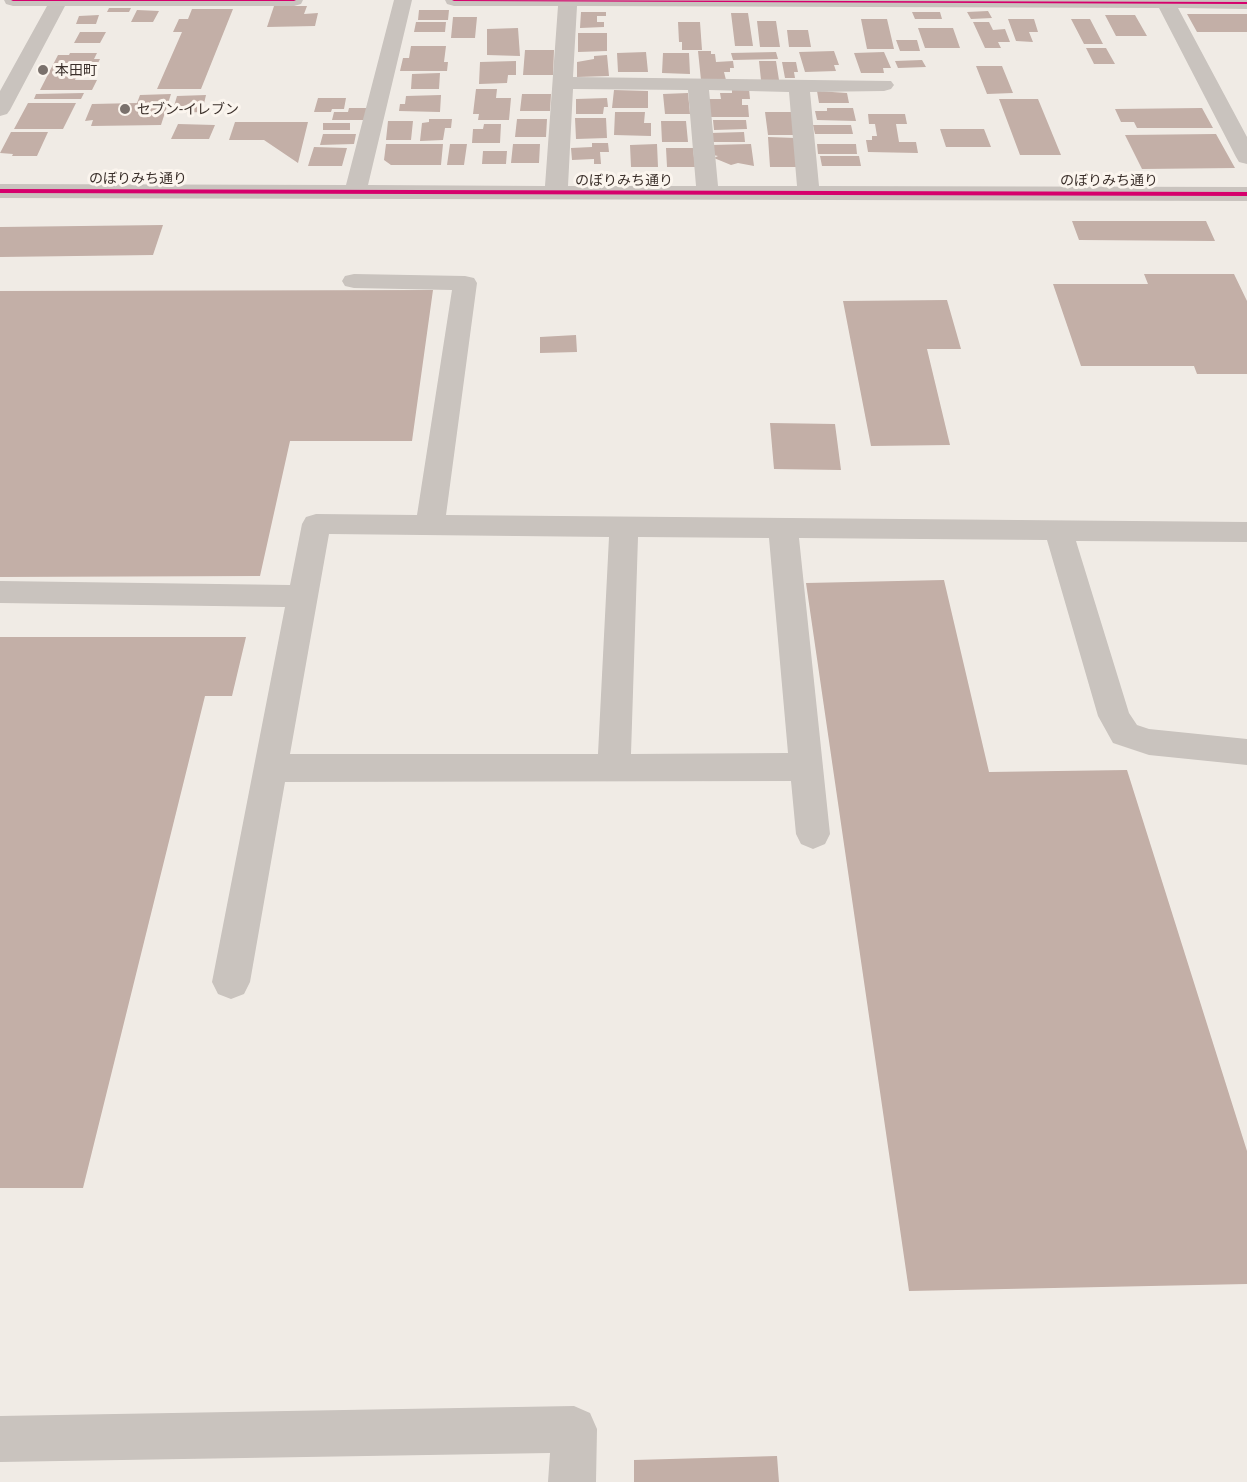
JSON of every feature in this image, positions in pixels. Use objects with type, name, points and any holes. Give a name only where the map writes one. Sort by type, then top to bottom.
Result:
[{"type":"street","points":[[13,0],[294,0]]},
{"type":"street","points":[[355,192],[403,0]]},
{"type":"street","points":[[454,0],[1247,3]]},
{"type":"street","points":[[0,110],[59,1]]},
{"type":"street","points":[[556,193],[568,1]]},
{"type":"street","points":[[1164,2],[1247,157]]},
{"type":"street","points":[[563,83],[884,85]]},
{"type":"street","points":[[698,84],[708,194]]},
{"type":"street","points":[[799,86],[809,194]]},
{"type":"street","name":"のぼりみち通り","points":[[0,191],[1247,194]]},
{"type":"street","points":[[354,281],[465,283],[430,525]]},
{"type":"street","points":[[231,982],[316,525],[1247,532]]},
{"type":"street","points":[[614,768],[624,527]]},
{"type":"street","points":[[783,528],[813,834]]},
{"type":"street","points":[[1059,531],[1114,716],[1125,734],[1149,742],[1247,752]]},
{"type":"street","points":[[0,592],[303,596]]},
{"type":"street","points":[[270,768],[807,768]]},
{"type":"street","points":[[0,1439],[574,1429],[572,1482]]},
{"type":"building","points":[[274,6],[307,6],[304,14],[318,13],[315,26],[267,27]]},
{"type":"building","points":[[109,8],[131,8],[129,12],[107,12]]},
{"type":"building","points":[[192,9],[233,9],[201,89],[157,89],[182,32],[173,32],[179,19],[188,19]]},
{"type":"building","points":[[137,10],[159,11],[153,22],[131,22]]},
{"type":"building","points":[[419,10],[449,10],[448,20],[418,20]]},
{"type":"building","points":[[988,11],[992,18],[971,19],[967,12]]},
{"type":"building","points":[[581,12],[606,12],[606,16],[597,16],[597,22],[604,22],[604,27],[580,28]]},
{"type":"building","points":[[912,12],[940,12],[942,19],[915,19]]},
{"type":"building","points":[[731,13],[748,13],[753,46],[735,46]]},
{"type":"building","points":[[1187,14],[1247,14],[1247,32],[1197,32]]},
{"type":"building","points":[[99,15],[96,24],[76,24],[79,16]]},
{"type":"building","points":[[1105,15],[1135,15],[1147,36],[1116,36]]},
{"type":"building","points":[[453,17],[477,17],[475,38],[451,38]]},
{"type":"building","points":[[861,19],[887,19],[894,49],[867,49]]},
{"type":"building","points":[[1008,19],[1034,19],[1038,32],[1029,32],[1033,42],[1016,41]]},
{"type":"building","points":[[1071,19],[1090,19],[1103,44],[1084,44]]},
{"type":"building","points":[[757,21],[776,21],[780,47],[760,47]]},
{"type":"building","points":[[416,22],[446,22],[445,32],[414,32]]},
{"type":"building","points":[[678,22],[700,22],[702,50],[682,50],[682,42],[679,42]]},
{"type":"building","points":[[973,22],[989,22],[993,30],[1005,29],[1010,42],[998,42],[1001,48],[985,48]]},
{"type":"building","points":[[518,28],[520,56],[487,55],[487,29]]},
{"type":"building","points":[[918,28],[953,28],[960,48],[925,48]]},
{"type":"building","points":[[787,30],[808,30],[811,47],[789,47]]},
{"type":"building","points":[[80,32],[106,32],[100,43],[74,43]]},
{"type":"building","points":[[578,33],[607,33],[607,51],[578,52]]},
{"type":"building","points":[[896,40],[917,40],[920,51],[900,51]]},
{"type":"building","points":[[411,46],[446,46],[444,62],[448,62],[447,71],[400,71],[403,58],[409,58]]},
{"type":"building","points":[[1086,48],[1106,48],[1115,64],[1094,64]]},
{"type":"building","points":[[525,50],[554,50],[553,75],[523,75]]},
{"type":"building","points":[[698,51],[711,51],[711,54],[715,54],[716,62],[733,61],[734,68],[730,68],[730,72],[724,72],[726,80],[701,80]]},
{"type":"building","points":[[834,51],[839,65],[834,65],[836,71],[805,72],[799,52]]},
{"type":"building","points":[[646,52],[648,72],[618,72],[617,53]]},
{"type":"building","points":[[776,52],[778,59],[733,60],[731,53]]},
{"type":"building","points":[[884,52],[891,68],[883,68],[884,73],[861,73],[854,53]]},
{"type":"building","points":[[70,53],[97,53],[94,59],[100,59],[92,75],[77,75],[75,80],[97,80],[92,90],[40,90],[58,55],[69,55]]},
{"type":"building","points":[[663,53],[689,53],[690,74],[662,73]]},
{"type":"building","points":[[607,55],[609,76],[577,77],[577,62],[594,59],[594,56]]},
{"type":"building","points":[[922,60],[926,67],[898,68],[895,61]]},
{"type":"building","points":[[516,61],[516,75],[508,75],[507,83],[479,84],[480,62]]},
{"type":"building","points":[[759,61],[776,61],[779,80],[761,80]]},
{"type":"building","points":[[782,62],[796,62],[798,72],[794,72],[795,78],[785,78]]},
{"type":"building","points":[[976,66],[1002,66],[1013,93],[987,94]]},
{"type":"building","points":[[440,73],[439,89],[411,89],[412,74]]},
{"type":"building","points":[[476,89],[497,89],[496,98],[511,98],[509,120],[478,120],[479,114],[473,114]]},
{"type":"building","points":[[732,89],[749,89],[750,99],[742,99],[742,105],[748,105],[749,117],[707,117],[706,99],[721,99],[720,93],[732,93]]},
{"type":"building","points":[[614,90],[648,91],[648,108],[612,108]]},
{"type":"building","points":[[817,91],[847,93],[849,103],[819,103]]},
{"type":"building","points":[[84,93],[81,99],[34,99],[36,94]]},
{"type":"building","points":[[688,93],[690,114],[665,114],[663,94]]},
{"type":"building","points":[[171,94],[161,125],[91,126],[93,120],[85,121],[92,104],[137,103],[140,95]]},
{"type":"building","points":[[522,94],[551,94],[550,111],[520,111]]},
{"type":"building","points":[[206,95],[202,112],[172,113],[177,96]]},
{"type":"building","points":[[441,95],[440,112],[399,111],[400,104],[405,104],[406,96]]},
{"type":"building","points":[[318,98],[346,98],[344,109],[314,112]]},
{"type":"building","points":[[607,98],[608,107],[604,107],[603,114],[576,114],[576,99]]},
{"type":"building","points":[[999,99],[1038,99],[1061,155],[1020,155]]},
{"type":"building","points":[[28,103],[76,103],[63,129],[14,129]]},
{"type":"building","points":[[349,108],[367,108],[364,120],[332,120],[334,112],[348,112]]},
{"type":"building","points":[[827,108],[853,108],[856,121],[817,120],[815,111],[827,111]]},
{"type":"building","points":[[1202,108],[1213,128],[1137,128],[1134,122],[1121,122],[1115,109]]},
{"type":"building","points":[[615,112],[645,112],[644,123],[651,123],[651,136],[614,135]]},
{"type":"building","points":[[765,112],[792,112],[795,135],[768,135]]},
{"type":"building","points":[[868,114],[905,114],[907,124],[896,124],[899,142],[916,142],[918,153],[868,152],[866,140],[872,140],[872,136],[877,136],[875,124],[869,124]]},
{"type":"building","points":[[575,118],[606,118],[607,138],[576,139]]},
{"type":"building","points":[[429,119],[452,119],[451,128],[445,128],[443,140],[420,141],[422,123],[429,122]]},
{"type":"building","points":[[517,119],[547,119],[546,137],[515,137]]},
{"type":"building","points":[[713,120],[746,120],[747,129],[714,130]]},
{"type":"building","points":[[388,121],[413,121],[411,140],[386,140]]},
{"type":"building","points":[[661,121],[686,121],[688,142],[662,142]]},
{"type":"building","points":[[235,122],[308,122],[298,163],[264,140],[229,140]]},
{"type":"building","points":[[323,123],[350,123],[350,130],[323,130]]},
{"type":"building","points":[[178,124],[215,125],[209,139],[171,139]]},
{"type":"building","points":[[484,124],[501,124],[500,143],[472,143],[473,129],[483,129]]},
{"type":"building","points":[[813,125],[851,125],[853,134],[815,134]]},
{"type":"building","points":[[940,129],[984,129],[991,147],[946,147]]},
{"type":"building","points":[[11,132],[48,132],[37,156],[12,156],[13,154],[0,153]]},
{"type":"building","points":[[744,132],[745,142],[711,142],[710,133]]},
{"type":"building","points":[[323,134],[356,134],[354,144],[320,145]]},
{"type":"building","points":[[1216,134],[1235,168],[1142,169],[1125,135]]},
{"type":"building","points":[[768,137],[796,138],[799,167],[770,167]]},
{"type":"building","points":[[592,143],[608,143],[609,152],[600,152],[601,164],[594,164],[594,159],[572,160],[571,148],[592,147]]},
{"type":"building","points":[[386,144],[443,144],[441,165],[391,165],[384,160]]},
{"type":"building","points":[[450,144],[467,144],[464,165],[447,165]]},
{"type":"building","points":[[513,144],[540,144],[539,163],[511,163]]},
{"type":"building","points":[[657,144],[658,167],[631,167],[630,145]]},
{"type":"building","points":[[751,144],[754,166],[738,163],[731,165],[714,158],[718,156],[713,155],[711,145]]},
{"type":"building","points":[[817,144],[856,144],[857,154],[818,154]]},
{"type":"building","points":[[314,147],[347,148],[342,166],[308,166]]},
{"type":"building","points":[[666,148],[693,148],[695,167],[667,167]]},
{"type":"building","points":[[483,151],[507,151],[506,164],[482,164]]},
{"type":"building","points":[[820,156],[859,156],[861,166],[822,166]]},
{"type":"building","points":[[1072,221],[1206,221],[1215,241],[1079,240]]},
{"type":"building","points":[[163,225],[153,255],[0,257],[0,227]]},
{"type":"building","points":[[1144,274],[1234,274],[1247,301],[1247,374],[1197,374],[1194,366],[1081,366],[1053,284],[1148,284]]},
{"type":"building","points":[[433,290],[412,441],[290,441],[260,576],[0,577],[0,291]]},
{"type":"building","points":[[947,300],[961,349],[927,349],[950,445],[871,446],[843,301]]},
{"type":"building","points":[[576,335],[577,352],[540,353],[540,337]]},
{"type":"building","points":[[770,423],[835,424],[841,470],[774,469]]},
{"type":"building","points":[[944,580],[989,772],[1127,770],[1247,1151],[1247,1284],[909,1291],[806,583]]},
{"type":"building","points":[[0,637],[246,637],[232,696],[205,696],[83,1188],[0,1188]]},
{"type":"building","points":[[777,1456],[779,1482],[634,1482],[634,1460]]},
{"type":"cycle path","points":[[13,0],[294,0]]},
{"type":"cycle path","points":[[454,0],[1247,3]]},
{"type":"cycle path","points":[[0,191],[1247,194]]},
{"type":"place","name":"本田町","points":[[43,70]]},
{"type":"place","name":"セブン-イレブン","points":[[125,109]]}]
